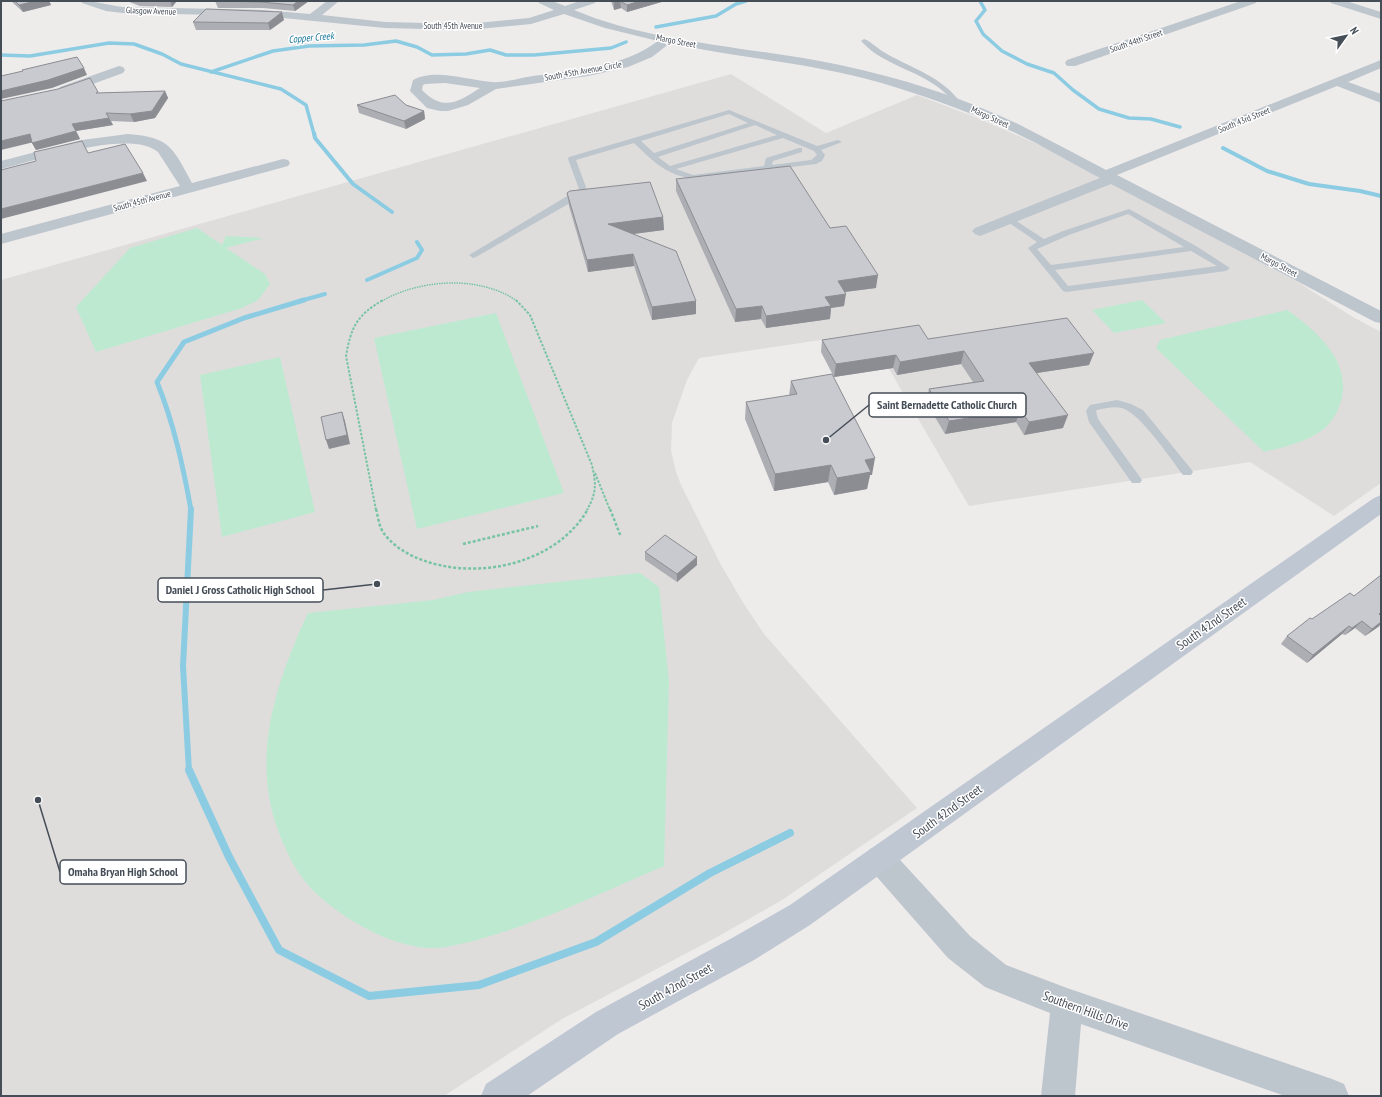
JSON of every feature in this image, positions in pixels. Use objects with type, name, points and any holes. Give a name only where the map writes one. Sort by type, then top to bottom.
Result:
[{"type":"street","name":"Glasgow Avenue","points":[[86,1],[106,8],[123,10],[313,17]]},
{"type":"street","points":[[192,12],[203,1]]},
{"type":"street","points":[[313,17],[334,1]]},
{"type":"street","name":"Margo Street","points":[[543,1],[565,11],[617,28],[667,40],[816,64],[863,74],[957,103],[1015,128],[1381,318]]},
{"type":"street","name":"South 45th Avenue","points":[[313,17],[385,25],[468,27],[531,21],[565,11],[591,1]]},
{"type":"street","name":"South 44th Street","points":[[1071,63],[1252,1]]},
{"type":"street","points":[[1335,1],[1381,16]]},
{"type":"street","name":"South 45th Avenue Circle","points":[[492,86],[588,72],[624,64],[648,54],[667,40]]},
{"type":"street","name":"South 43rd Street","points":[[980,231],[1381,64]]},
{"type":"street","points":[[49,94],[78,86],[119,70]]},
{"type":"street","points":[[432,79],[464,81],[492,86],[464,103],[447,106],[434,106],[416,91],[417,83],[422,80],[432,79]]},
{"type":"street","points":[[1338,82],[1381,99]]},
{"type":"street","points":[[1,165],[116,139],[141,139],[152,141],[166,152],[188,188]]},
{"type":"street","name":"South 45th Avenue","points":[[1,239],[283,163]]},
{"type":"street","name":"South 42nd Street","points":[[498,1096],[607,1023],[743,949],[800,915],[1381,502]]},
{"type":"street","name":"Southern Hills Drive","points":[[880,859],[959,947],[996,976],[1066,1004],[1332,1096]]},
{"type":"street","points":[[1058,1096],[1066,1004]]},
{"type":"lane","points":[[864,41],[870,48],[911,68],[948,90],[957,103]]},
{"type":"lane","points":[[473,255],[567,201],[583,190],[572,159],[729,112],[817,149],[820,155],[819,160],[813,162],[693,177],[682,176],[668,170],[636,140]]},
{"type":"lane","points":[[652,156],[755,123]]},
{"type":"lane","points":[[668,170],[784,135]]},
{"type":"lane","points":[[817,149],[838,142]]},
{"type":"lane","points":[[767,168],[769,160],[799,150]]},
{"type":"lane","points":[[1129,211],[1193,248],[1226,268],[1066,289],[1032,248],[1066,233],[1129,211]]},
{"type":"lane","points":[[1009,220],[1044,243]]},
{"type":"lane","points":[[1049,268],[1193,248]]},
{"type":"lane","points":[[1136,480],[1093,420],[1091,411],[1094,407],[1121,403],[1130,406],[1139,412],[1187,472]]},
{"type":"path","points":[[592,465],[596,483],[591,505],[578,524],[570,532],[548,549],[535,555],[505,565],[456,569],[428,563],[402,550],[391,542],[383,532],[376,509],[346,356],[346,345],[354,324],[361,316],[380,302],[401,292],[424,286],[451,283],[478,285],[503,292],[514,298],[530,315],[592,465],[621,537]]},
{"type":"path","points":[[463,544],[538,526]]},
{"type":"shaded area","points":[[731,74],[826,133],[917,95],[980,119],[1046,148],[1296,281],[1353,317],[1381,332],[1381,483],[1334,516],[1250,462],[969,506],[868,333],[699,358],[687,380],[672,423],[671,450],[676,472],[682,487],[721,565],[764,634],[917,808],[782,900],[719,936],[562,1019],[444,1096],[1,1096],[1,280]]},
{"type":"green space","points":[[197,228],[222,245],[226,236],[264,238],[226,248],[265,274],[270,284],[258,300],[242,308],[96,352],[76,307],[130,248]]},
{"type":"green space","points":[[1142,300],[1166,323],[1114,333],[1092,310]]},
{"type":"green space","points":[[1287,310],[1309,327],[1329,348],[1341,373],[1343,386],[1341,401],[1332,420],[1317,434],[1296,444],[1264,452],[1156,348],[1160,340]]},
{"type":"green space","points":[[496,313],[564,493],[417,529],[374,338]]},
{"type":"green space","points":[[280,357],[315,512],[222,537],[200,375]]},
{"type":"green space","points":[[640,573],[659,587],[669,681],[664,866],[549,916],[501,933],[454,946],[441,948],[419,947],[395,941],[371,931],[339,912],[309,886],[302,878],[290,858],[279,833],[271,805],[267,777],[267,749],[277,693],[296,639],[308,613],[433,600],[468,592]]},
{"type":"building","points":[[15,1],[36,1],[19,5]]},
{"type":"building","points":[[220,1],[298,1],[293,5],[261,2]]},
{"type":"building","points":[[620,1],[640,1],[627,5]]},
{"type":"building","points":[[206,9],[282,12],[268,23],[193,22]]},
{"type":"building","points":[[77,57],[84,68],[48,80],[1,91],[1,76]]},
{"type":"building","points":[[90,78],[98,92],[96,93],[165,91],[152,111],[130,114],[106,113],[109,118],[72,124],[76,131],[32,143],[30,134],[1,141],[1,101],[58,89]]},
{"type":"building","points":[[395,95],[406,105],[424,111],[404,121],[357,105]]},
{"type":"building","points":[[82,141],[88,153],[125,144],[143,173],[1,209],[1,170],[36,161],[34,152]]},
{"type":"building","points":[[790,166],[830,228],[846,226],[878,275],[838,281],[846,294],[825,297],[831,306],[766,316],[762,306],[736,309],[676,179]]},
{"type":"building","points":[[650,182],[663,217],[608,224],[676,251],[696,301],[652,307],[633,254],[587,260],[567,193],[570,191]]},
{"type":"building","points":[[1067,318],[1094,353],[1029,363],[1068,415],[1029,422],[1020,410],[949,421],[929,389],[984,381],[964,351],[900,362],[896,355],[836,364],[822,340],[919,325],[928,339]]},
{"type":"building","points":[[832,374],[875,458],[865,460],[871,472],[837,478],[831,465],[775,474],[746,402],[797,394],[791,381]]},
{"type":"building","points":[[342,412],[347,435],[326,440],[321,417]]},
{"type":"building","points":[[665,535],[697,557],[677,574],[645,552]]},
{"type":"building","points":[[1381,575],[1381,612],[1379,614],[1381,616],[1381,622],[1372,629],[1362,621],[1352,628],[1349,626],[1313,655],[1287,636],[1310,618],[1312,619],[1350,593],[1354,596]]},
{"type":"waterway","name":"Copper Creek","points":[[656,27],[716,16],[736,4],[746,1]]},
{"type":"waterway","points":[[980,1],[985,10],[976,21],[983,34],[1002,51],[1027,64],[1054,73],[1073,90],[1099,109],[1129,118],[1151,119],[1180,127]]},
{"type":"waterway","name":"Copper Creek","points":[[212,72],[273,51],[309,46],[364,45],[396,41],[417,47],[432,55],[466,54],[490,50],[506,55],[534,55],[611,48],[626,42]]},
{"type":"waterway","name":"Copper Creek","points":[[1,55],[30,56],[109,43],[134,44],[162,54],[181,64],[212,72]]},
{"type":"waterway","points":[[212,72],[281,89],[306,105],[314,134]]},
{"type":"waterway","points":[[314,133],[315,138],[353,184],[392,212]]},
{"type":"waterway","points":[[1223,148],[1267,171],[1309,184],[1360,191],[1381,196]]},
{"type":"waterway","points":[[367,280],[417,258],[422,250],[417,242]]},
{"type":"waterway","points":[[300,301],[325,294]]},
{"type":"waterway","points":[[191,510],[177,445],[157,382],[184,342],[244,318],[304,300]]},
{"type":"waterway","points":[[189,771],[183,666],[191,510]]},
{"type":"waterway","points":[[189,770],[229,857],[279,950],[369,996],[479,985],[596,942],[710,873],[790,833]]},
{"type":"place","name":"Saint Bernadette Catholic Church","points":[[826,440]]},
{"type":"place","name":"Daniel J Gross Catholic High School","points":[[377,584]]},
{"type":"place","name":"Omaha Bryan High School","points":[[38,800]]}]
